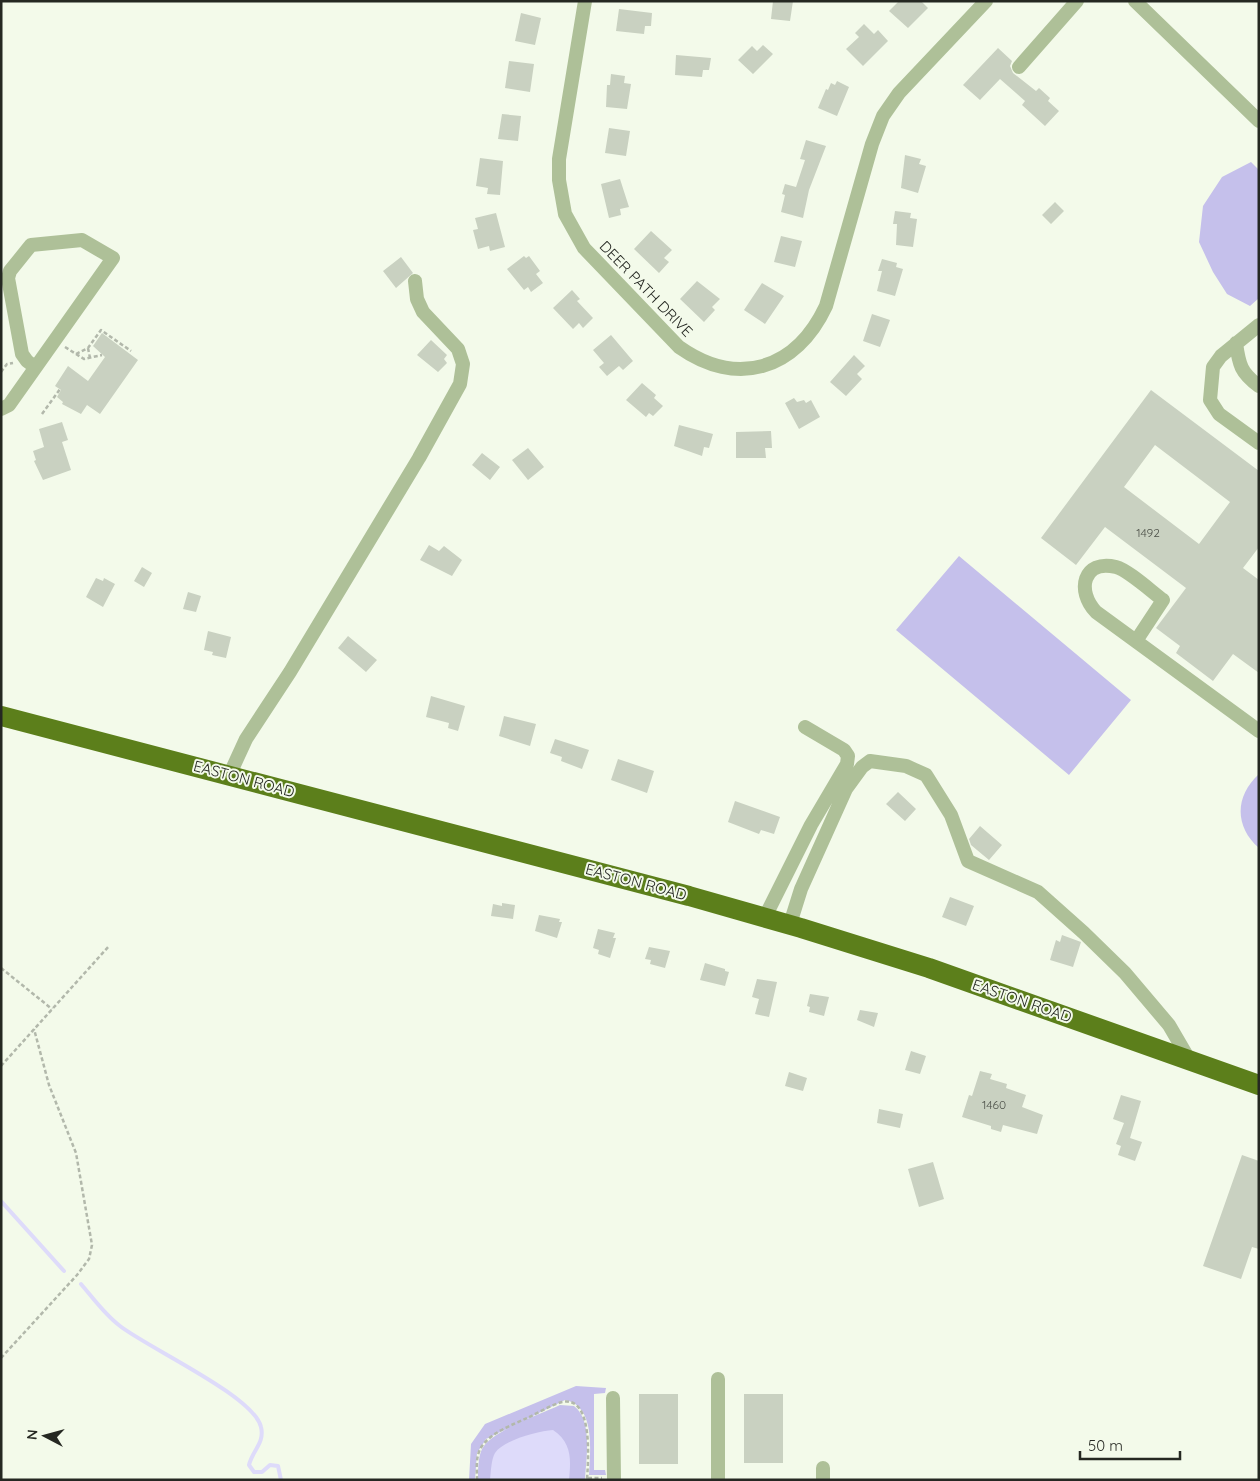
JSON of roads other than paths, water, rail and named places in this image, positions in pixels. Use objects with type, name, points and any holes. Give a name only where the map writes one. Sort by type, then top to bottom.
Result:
[{"type":"highway","name":"EASTON ROAD","points":[[1,716],[790,924],[929,968],[1259,1085]]},
{"type":"street","name":"DEER PATH DRIVE","points":[[585,1],[559,159],[561,199],[568,221],[584,248],[679,347],[694,358],[712,365],[746,369],[766,365],[784,357],[800,346],[817,325],[826,306],[872,144],[883,116],[899,93],[986,1]]},
{"type":"street","points":[[1019,67],[1077,1]]},
{"type":"street","points":[[1135,1],[1259,120]]},
{"type":"street","points":[[1,409],[8,405],[113,258],[87,241],[31,245],[10,271],[8,278],[22,354],[35,367]]},
{"type":"street","points":[[229,776],[246,739],[290,672],[414,467],[460,384],[463,364],[458,349],[423,312],[417,299],[415,281]]},
{"type":"street","points":[[1259,325],[1236,343],[1213,366],[1210,400],[1219,414],[1259,444]]},
{"type":"street","points":[[1236,343],[1239,362],[1245,376],[1259,386]]},
{"type":"street","points":[[1136,641],[1164,600],[1119,567],[1108,565],[1096,568],[1087,576],[1084,589],[1087,602],[1096,612],[1259,731]]},
{"type":"street","points":[[765,918],[811,826],[847,764],[848,756],[844,750],[805,727]]},
{"type":"street","points":[[790,924],[801,889],[828,828],[846,789],[862,766],[870,761],[906,766],[926,776],[951,816],[968,861],[1038,892],[1084,933],[1125,973],[1169,1025],[1190,1061]]},
{"type":"street","points":[[718,1379],[718,1480]]},
{"type":"street","points":[[613,1398],[614,1480]]},
{"type":"waterway","points":[[1,1201],[64,1271]]},
{"type":"waterway","points":[[81,1284],[104,1312],[120,1326],[221,1387],[240,1401],[254,1415],[261,1427],[262,1433],[260,1442],[249,1465],[254,1472],[262,1472],[270,1465],[278,1466],[281,1480]]}]
